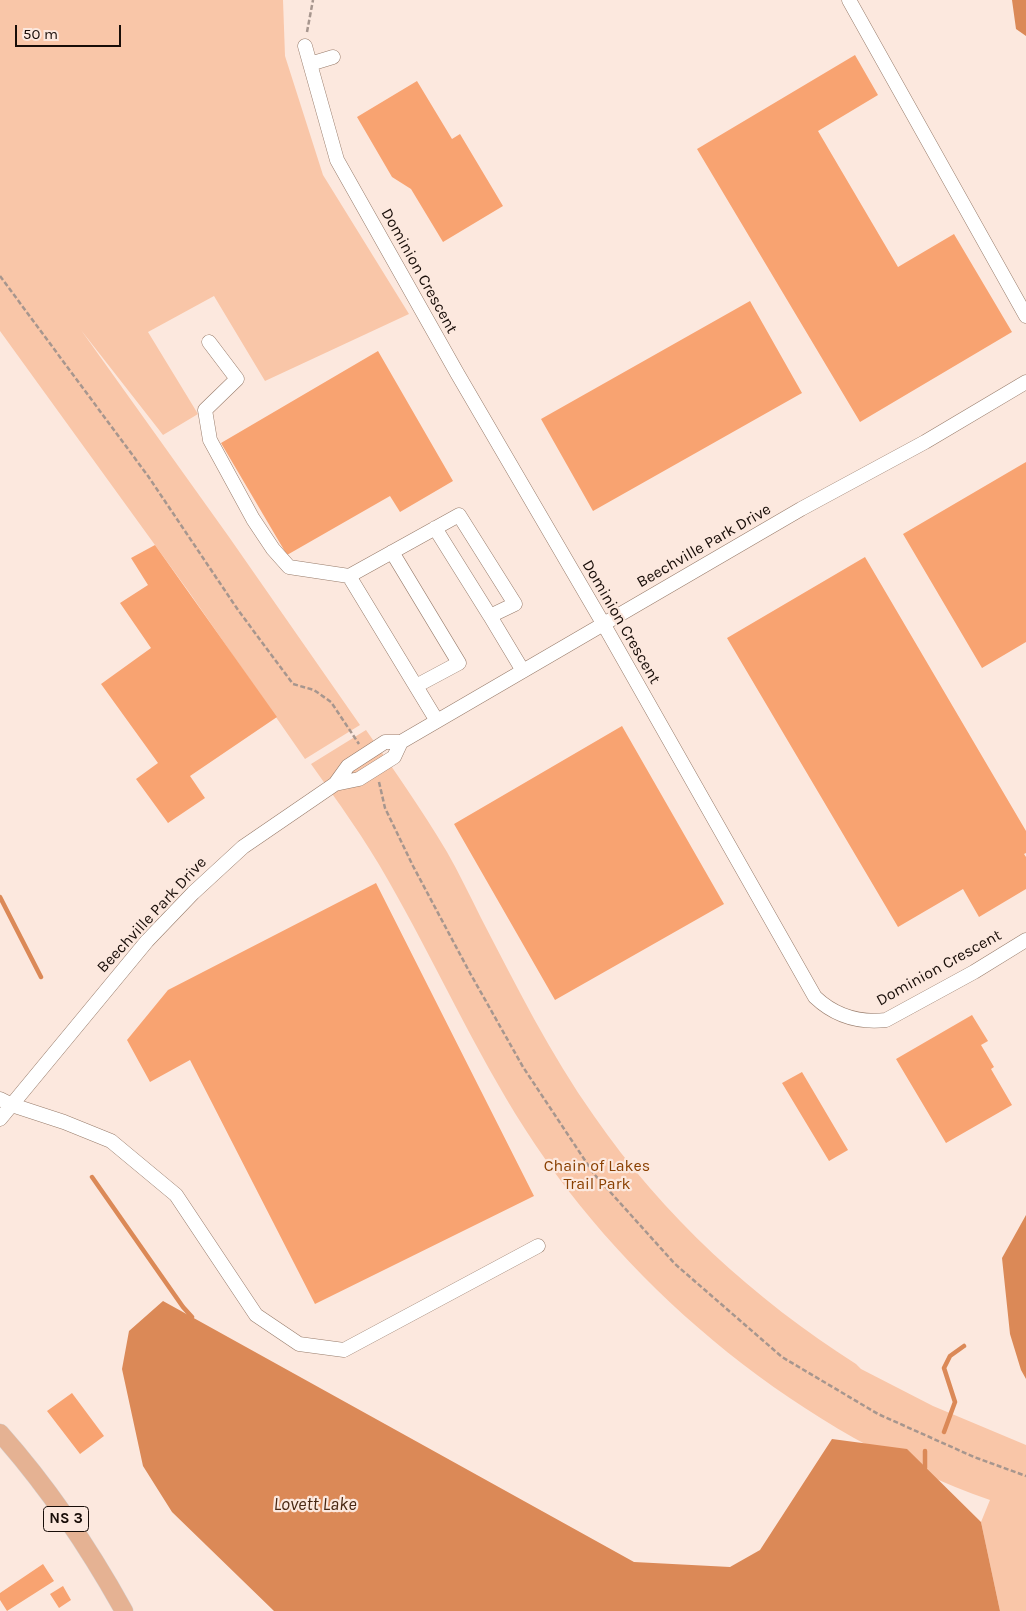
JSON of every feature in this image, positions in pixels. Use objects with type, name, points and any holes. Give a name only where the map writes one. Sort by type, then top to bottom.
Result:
[{"type":"main road","name":"NS 3","points":[[0,1433],[44,1488],[80,1538],[124,1611]]},
{"type":"street","points":[[849,0],[1026,316]]},
{"type":"street","name":"Dominion Crescent","points":[[305,46],[337,160],[815,997],[831,1010],[850,1018],[870,1021],[886,1020],[974,972],[1026,940]]},
{"type":"street","points":[[310,64],[333,57]]},
{"type":"street","points":[[209,342],[238,379],[205,410],[210,440],[253,519],[273,549],[289,567],[349,576],[458,515],[515,604],[490,616]]},
{"type":"street","name":"Beechville Park Drive","points":[[0,1119],[6,1102],[147,941],[193,893],[243,848],[335,784],[348,766],[385,742],[401,742],[801,510],[925,442],[1026,382]]},
{"type":"street","points":[[435,528],[524,671]]},
{"type":"street","points":[[392,552],[459,663],[416,686]]},
{"type":"street","points":[[349,576],[437,721]]},
{"type":"street","name":"Beechville Park Drive","points":[[335,784],[359,779],[394,757],[401,742]]},
{"type":"street","points":[[6,1102],[111,1141],[176,1195],[256,1315],[299,1344],[344,1350],[538,1246]]},
{"type":"path","points":[[305,46],[314,0]]},
{"type":"path","points":[[0,276],[148,476],[238,610],[293,684],[314,690],[330,702],[366,754]]},
{"type":"path","points":[[375,769],[385,808],[413,866],[470,974],[523,1067],[594,1174],[675,1264],[782,1357],[878,1414],[974,1457],[1026,1476]]},
{"type":"green space","points":[[0,0],[283,0],[285,56],[323,175],[409,314],[265,381],[214,296],[148,332],[198,414],[163,435],[81,330],[360,725],[305,759],[189,592],[0,331]]},
{"type":"green space","name":"Chain of Lakes Trail Park","points":[[366,730],[418,805],[447,852],[534,1019],[578,1092],[621,1153],[680,1221],[746,1283],[818,1339],[861,1369],[933,1406],[1026,1445],[1026,1611],[1000,1611],[981,1522],[990,1500],[921,1472],[854,1438],[790,1398],[728,1352],[670,1302],[616,1248],[568,1190],[506,1099],[379,865],[311,764]]},
{"type":"water","points":[[1012,0],[1026,0],[1026,36],[1016,29]]},
{"type":"water","points":[[1026,1215],[1026,1379],[1021,1370],[1010,1334],[1002,1258]]},
{"type":"water","name":"Lovett Lake","points":[[163,1301],[634,1562],[730,1567],[760,1550],[832,1439],[907,1449],[981,1522],[1000,1611],[274,1611],[172,1512],[143,1466],[122,1369],[129,1331]]},
{"type":"building","points":[[855,55],[878,95],[818,131],[898,267],[954,234],[1012,332],[860,422],[697,149]]},
{"type":"building","points":[[417,81],[452,139],[460,134],[503,206],[443,242],[411,189],[392,177],[357,117]]},
{"type":"building","points":[[750,301],[802,393],[593,511],[541,419]]},
{"type":"building","points":[[378,351],[453,481],[400,512],[390,496],[287,555],[221,443]]},
{"type":"building","points":[[1026,462],[1026,642],[982,668],[903,534]]},
{"type":"building","points":[[155,545],[277,717],[190,776],[205,798],[168,823],[136,779],[158,763],[101,684],[151,648],[120,603],[148,585],[131,558]]},
{"type":"building","points":[[865,557],[1026,831],[1026,853],[1024,854],[1026,857],[1026,889],[979,917],[963,889],[898,927],[727,638]]},
{"type":"building","points":[[622,726],[724,904],[555,1000],[454,824]]},
{"type":"building","points":[[376,883],[534,1196],[315,1304],[190,1060],[150,1082],[127,1040],[168,990]]},
{"type":"building","points":[[972,1015],[988,1041],[981,1045],[994,1067],[991,1069],[1012,1105],[946,1143],[896,1059]]},
{"type":"building","points":[[802,1072],[848,1150],[829,1161],[782,1083]]},
{"type":"building","points":[[72,1393],[104,1436],[80,1454],[47,1411]]},
{"type":"building","points":[[43,1564],[54,1581],[7,1611],[0,1600],[0,1593]]},
{"type":"building","points":[[63,1586],[71,1600],[59,1608],[50,1594]]},
{"type":"waterway","points":[[0,897],[41,977]]},
{"type":"waterway","points":[[92,1177],[183,1307],[192,1317]]},
{"type":"waterway","points":[[944,1432],[955,1402],[944,1368],[950,1356],[964,1346]]},
{"type":"waterway","points":[[925,1451],[925,1468]]}]
